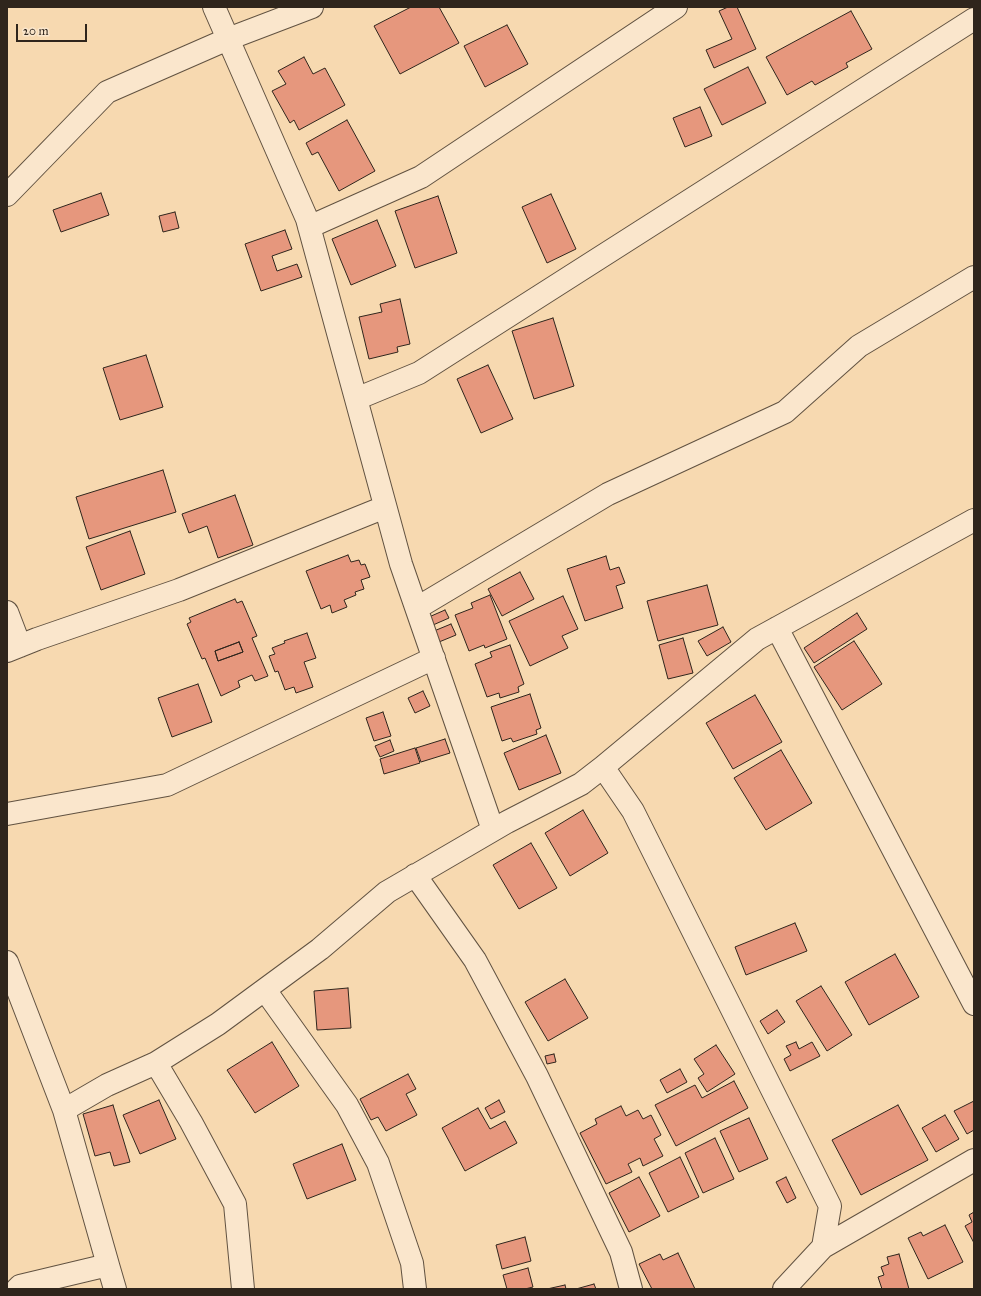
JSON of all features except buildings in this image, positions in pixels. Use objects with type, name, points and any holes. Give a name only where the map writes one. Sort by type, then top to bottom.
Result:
[{"type":"street","points":[[214,7],[304,212],[401,564],[493,830]]},
{"type":"street","points":[[7,195],[107,92],[228,39],[312,7]]},
{"type":"street","points":[[309,227],[421,177],[676,7]]},
{"type":"street","points":[[356,399],[419,373],[974,19]]},
{"type":"street","points":[[417,608],[608,494],[784,412],[859,346],[974,277]]},
{"type":"street","points":[[7,612],[13,649],[37,639],[178,590],[385,507]]},
{"type":"street","points":[[64,1110],[107,1085],[156,1063],[218,1024],[320,949],[387,892],[493,830],[581,784],[757,639],[974,520]]},
{"type":"street","points":[[777,628],[974,1004]]},
{"type":"street","points":[[7,814],[167,785],[434,658]]},
{"type":"street","points":[[602,767],[633,811],[830,1206],[823,1247]]},
{"type":"street","points":[[415,875],[475,960],[537,1076],[621,1252],[631,1289]]},
{"type":"street","points":[[7,962],[64,1110],[115,1289]]},
{"type":"street","points":[[265,990],[347,1105],[378,1163],[412,1263],[415,1289]]},
{"type":"street","points":[[156,1063],[191,1122],[235,1204],[243,1289]]},
{"type":"street","points":[[784,1289],[823,1247],[974,1160]]},
{"type":"street","points":[[19,1286],[108,1265]]}]
